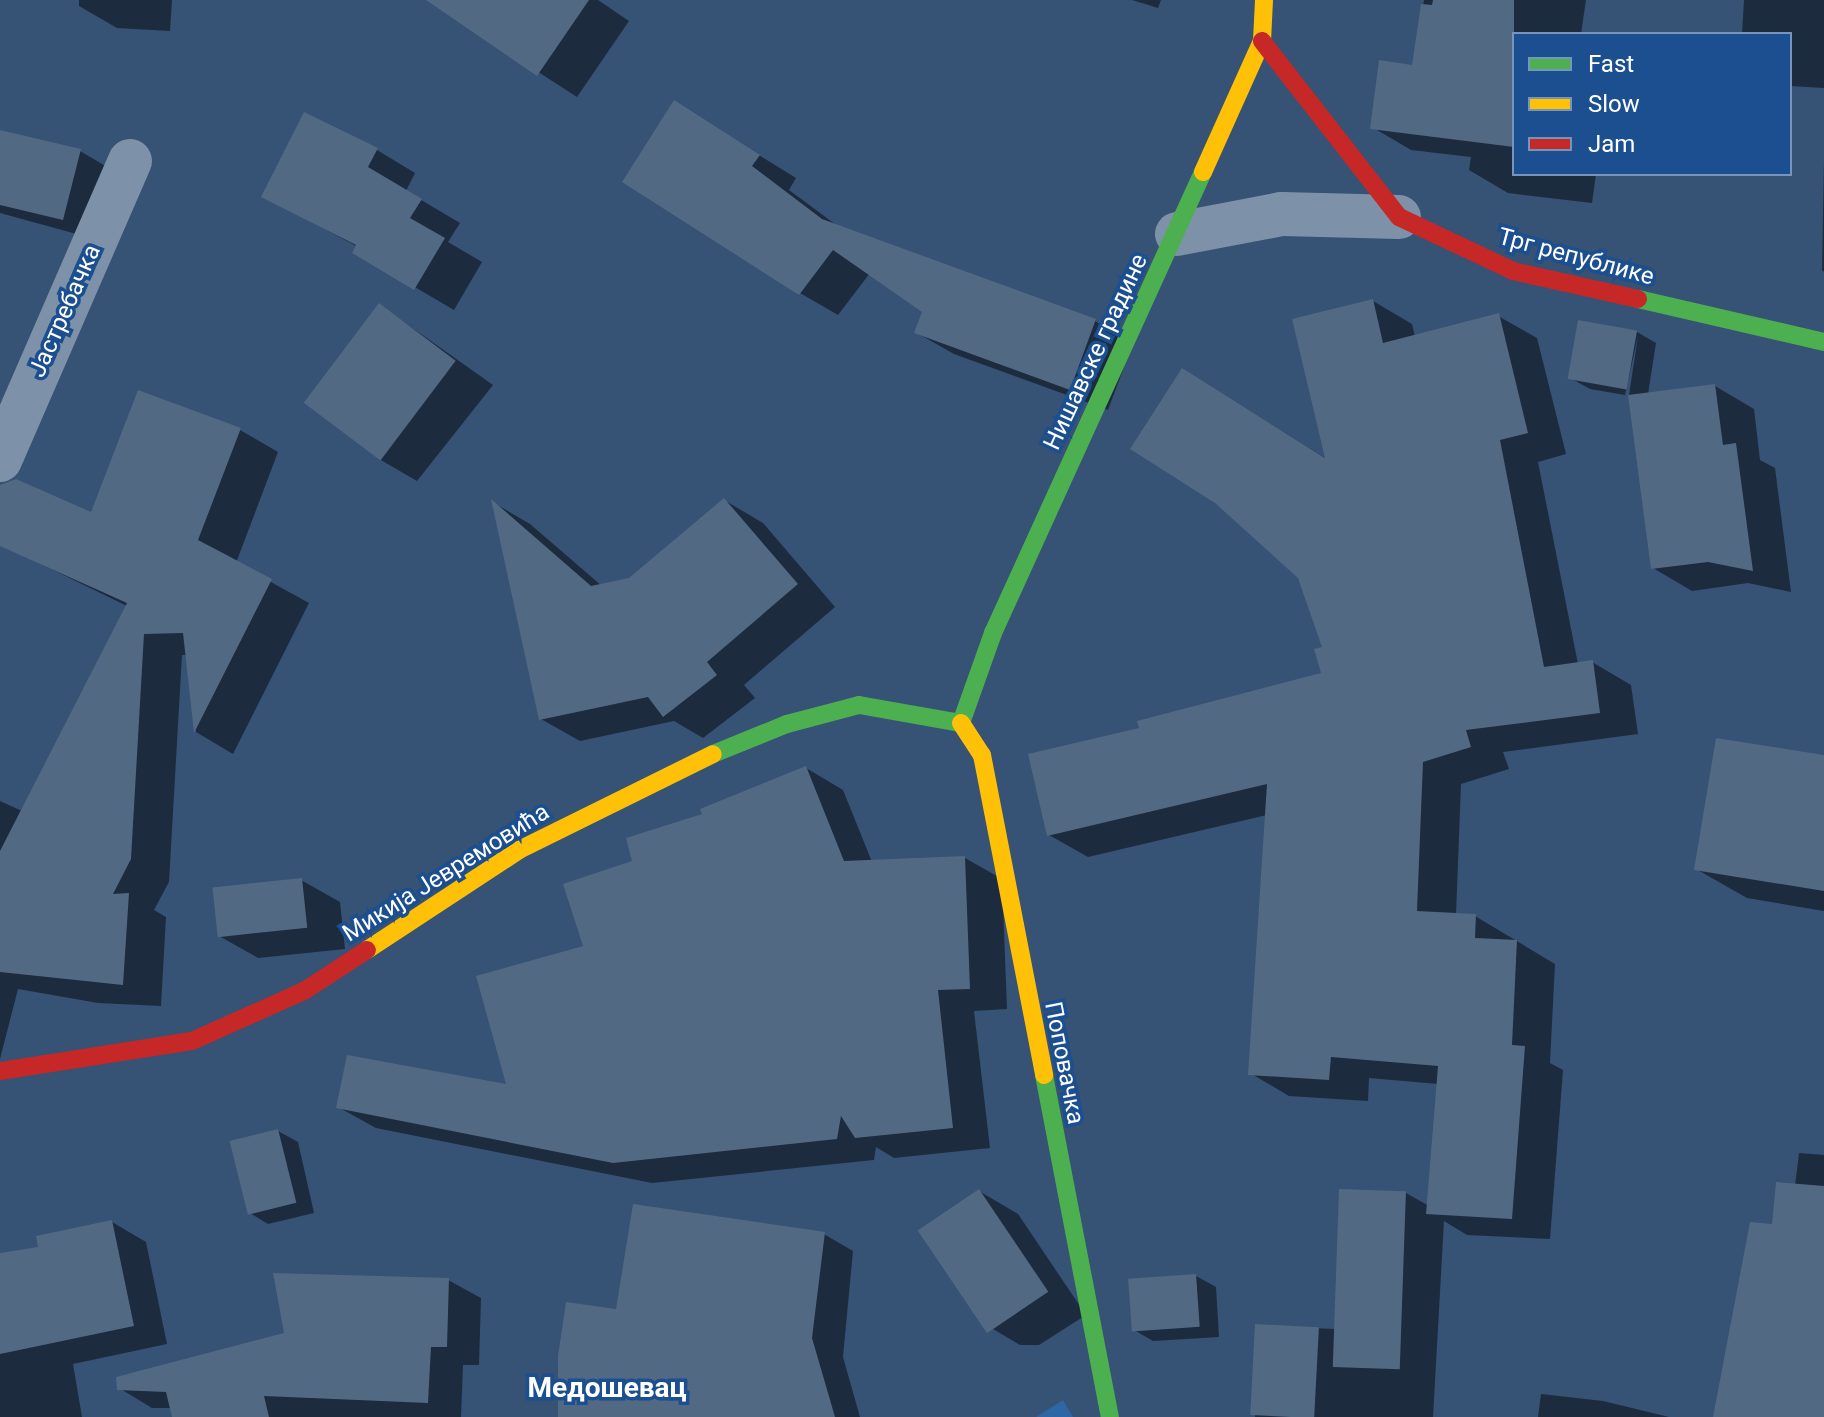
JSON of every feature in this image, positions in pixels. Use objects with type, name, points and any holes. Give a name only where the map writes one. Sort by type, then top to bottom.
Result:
[{"type":"street","name":"Нишавске градине","points":[[961,723],[993,633],[1177,234],[1262,41],[1264,0]]},
{"type":"street","name":"Трг републике","points":[[1262,41],[1399,217],[1513,271],[1824,342]]},
{"type":"street","name":"Јастребачка","points":[[0,460],[130,161]]},
{"type":"street","points":[[1177,234],[1282,214],[1399,217]]},
{"type":"street","name":"Микија Јевремовића","points":[[0,1071],[192,1041],[235,1026],[304,991],[519,850],[710,755],[787,724],[859,705],[961,723]]},
{"type":"street","name":"Поповачка","points":[[961,723],[982,755],[1110,1417]]},
{"type":"shaded area","points":[[1063,1400],[1073,1417],[1036,1417]]},
{"type":"building","points":[[426,0],[589,0],[537,76]]},
{"type":"building","points":[[1433,0],[1514,0],[1512,147],[1370,129],[1379,60],[1412,65],[1421,4],[1432,5]]},
{"type":"building","points":[[674,100],[760,155],[752,166],[822,219],[1096,319],[1070,390],[914,333],[922,312],[833,250],[799,295],[622,182]]},
{"type":"building","points":[[304,112],[378,148],[368,167],[422,199],[410,218],[445,238],[414,290],[352,253],[356,245],[261,197]]},
{"type":"building","points":[[0,130],[81,149],[63,220],[0,205]]},
{"type":"building","points":[[1373,299],[1383,343],[1499,313],[1528,433],[1500,440],[1544,667],[1593,660],[1600,713],[1466,730],[1471,747],[1423,762],[1417,911],[1476,914],[1475,938],[1517,940],[1512,1045],[1525,1046],[1512,1219],[1426,1214],[1438,1066],[1331,1057],[1329,1080],[1248,1075],[1267,784],[1047,836],[1028,754],[1139,728],[1137,721],[1321,673],[1314,649],[1322,647],[1298,578],[1215,503],[1130,449],[1182,368],[1325,458],[1292,319]]},
{"type":"building","points":[[379,303],[456,361],[380,461],[304,403]]},
{"type":"building","points":[[1578,320],[1637,330],[1627,390],[1568,379]]},
{"type":"building","points":[[1715,384],[1723,445],[1736,443],[1753,571],[1708,562],[1651,569],[1628,395]]},
{"type":"building","points":[[138,390],[241,428],[198,540],[272,579],[194,733],[183,633],[144,634],[131,859],[113,894],[129,893],[123,985],[0,972],[0,851],[127,603],[0,546],[0,485],[16,479],[91,512]]},
{"type":"building","points":[[724,498],[798,584],[707,662],[717,675],[663,717],[648,697],[539,720],[491,499],[591,586],[629,578]]},
{"type":"building","points":[[1716,738],[1824,755],[1824,891],[1694,870]]},
{"type":"building","points":[[806,766],[844,861],[965,856],[970,989],[938,990],[953,1128],[855,1138],[841,1116],[837,1139],[613,1163],[336,1108],[347,1055],[506,1084],[476,976],[583,946],[563,884],[632,861],[626,838],[702,814],[700,809]]},
{"type":"building","points":[[302,878],[307,928],[218,937],[212,887]]},
{"type":"building","points":[[278,1129],[296,1203],[248,1215],[229,1141]]},
{"type":"building","points":[[1776,1182],[1824,1186],[1824,1417],[1713,1417],[1750,1222],[1772,1224]]},
{"type":"building","points":[[979,1189],[1048,1292],[987,1333],[918,1230]]},
{"type":"building","points":[[1339,1189],[1406,1191],[1400,1369],[1333,1367]]},
{"type":"building","points":[[633,1204],[825,1232],[812,1338],[835,1417],[558,1417],[558,1356],[566,1302],[616,1309]]},
{"type":"building","points":[[112,1220],[134,1326],[0,1354],[0,1253],[38,1247],[36,1236]]},
{"type":"building","points":[[273,1273],[449,1278],[447,1347],[431,1347],[428,1403],[264,1396],[269,1417],[172,1417],[166,1392],[117,1390],[116,1377],[284,1333]]},
{"type":"building","points":[[1196,1274],[1200,1327],[1132,1332],[1128,1279]]},
{"type":"building","points":[[1255,1324],[1319,1327],[1314,1417],[1250,1415]]},
{"type":"traffic: fast","points":[[961,723],[993,633],[1203,172]]},
{"type":"traffic: fast","points":[[1638,299],[1824,342]]},
{"type":"traffic: fast","points":[[713,754],[787,724],[859,705],[961,723]]},
{"type":"traffic: fast","points":[[1044,1075],[1110,1417]]},
{"type":"traffic: slow","points":[[1203,172],[1262,41],[1264,0]]},
{"type":"traffic: slow","points":[[961,723],[982,755],[1044,1075]]},
{"type":"traffic: slow","points":[[367,950],[519,850],[713,754]]},
{"type":"traffic: jam","points":[[1262,41],[1399,217],[1513,271],[1638,299]]},
{"type":"traffic: jam","points":[[0,1071],[192,1041],[304,991],[367,950]]},
{"type":"district","name":"Медошевац","points":[[607,1388]]}]
